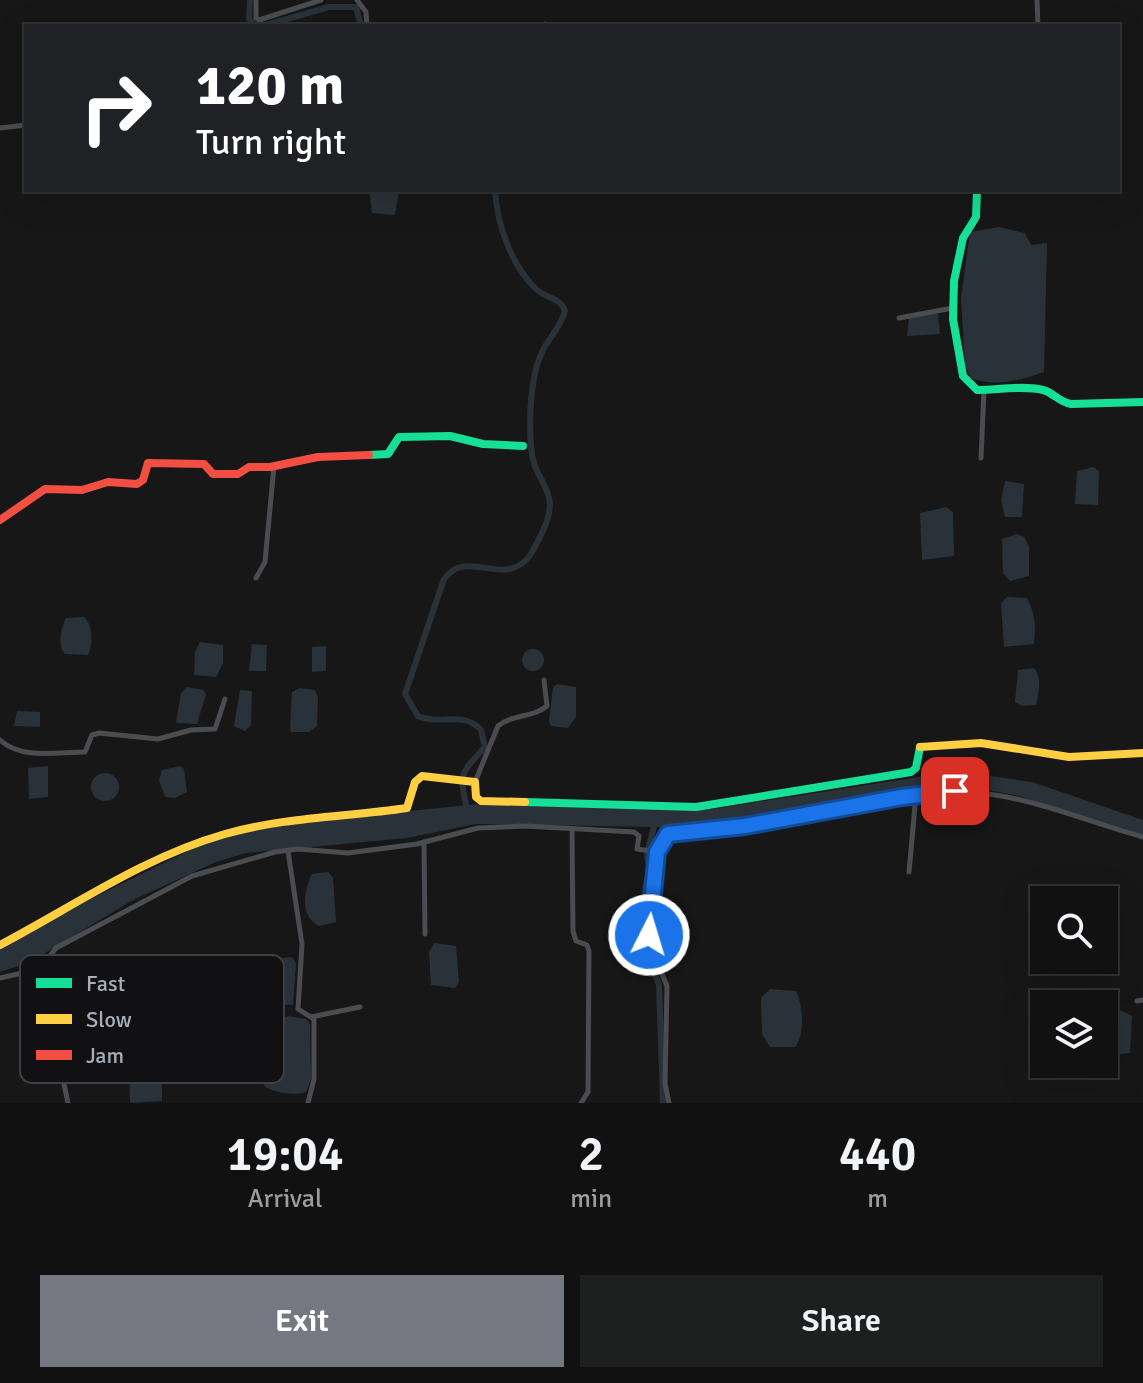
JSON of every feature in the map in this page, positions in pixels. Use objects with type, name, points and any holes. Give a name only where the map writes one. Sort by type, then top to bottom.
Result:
[{"type":"street","points":[[256,0],[259,20],[321,0]]},
{"type":"street","points":[[357,0],[366,12],[367,24]]},
{"type":"street","points":[[1037,0],[1038,24]]},
{"type":"street","points":[[0,128],[24,125]]},
{"type":"street","points":[[977,192],[976,217],[963,238],[960,265],[955,274],[953,308],[963,376],[972,388],[1039,389],[1071,404],[1143,402]]},
{"type":"street","points":[[899,318],[953,308]]},
{"type":"street","points":[[981,458],[984,390]]},
{"type":"street","points":[[0,520],[45,489],[82,490],[108,482],[140,483],[148,463],[204,464],[213,474],[231,475],[249,467],[318,457],[388,454],[399,437],[450,436],[483,444],[523,446]]},
{"type":"street","points":[[256,578],[265,562],[274,465]]},
{"type":"street","points":[[544,680],[547,706],[541,711],[505,720],[498,726],[473,782],[476,797],[481,801],[696,807],[911,772],[916,768],[918,748],[925,746],[981,743],[1069,757],[1143,753]]},
{"type":"street","points":[[0,740],[18,752],[38,753],[85,752],[92,735],[99,733],[168,738],[191,730],[218,727],[225,699]]},
{"type":"street","points":[[0,945],[147,866],[201,842],[250,828],[403,809],[411,805],[419,777],[473,782]]},
{"type":"street","points":[[669,1103],[665,1083],[667,986],[649,943],[656,852],[664,837],[672,833],[779,821],[916,795],[955,791],[995,795],[1050,807],[1143,837]]},
{"type":"street","points":[[909,872],[916,795]]},
{"type":"street","points":[[51,955],[56,948],[192,876],[230,862],[288,851],[348,853],[424,842],[478,828],[634,832],[639,836],[640,850],[656,852]]},
{"type":"street","points":[[572,829],[573,931],[576,941],[587,945],[589,951],[588,1092],[581,1103]]},
{"type":"street","points":[[424,842],[425,934]]},
{"type":"street","points":[[288,851],[302,944],[298,1009],[311,1017],[360,1007]]},
{"type":"street","points":[[0,978],[20,974]]},
{"type":"street","points":[[308,1103],[315,1058],[311,1017]]},
{"type":"street","points":[[64,1083],[68,1103]]},
{"type":"shaded area","points":[[369,192],[399,192],[395,215],[372,213]]},
{"type":"shaded area","points":[[999,227],[1025,233],[1031,245],[1047,243],[1044,372],[1019,380],[990,382],[971,378],[965,365],[961,298],[970,232]]},
{"type":"shaded area","points":[[938,314],[940,334],[907,336],[909,317]]},
{"type":"shaded area","points":[[1093,467],[1099,471],[1098,505],[1075,504],[1077,471]]},
{"type":"shaded area","points":[[1005,481],[1024,484],[1022,517],[1005,517],[1001,500]]},
{"type":"shaded area","points":[[946,507],[953,512],[954,556],[922,560],[920,513]]},
{"type":"shaded area","points":[[1017,534],[1024,537],[1029,546],[1029,576],[1010,581],[1003,573],[1002,539]]},
{"type":"shaded area","points":[[1007,597],[1027,598],[1034,620],[1034,644],[1004,647],[1001,603]]},
{"type":"shaded area","points":[[84,617],[91,635],[88,655],[65,654],[61,637],[66,618]]},
{"type":"shaded area","points":[[200,642],[223,645],[223,663],[216,677],[194,675],[195,652]]},
{"type":"shaded area","points":[[252,644],[267,645],[266,671],[249,671]]},
{"type":"shaded area","points":[[326,646],[326,671],[312,672],[312,647]]},
{"type":"shaded area","points":[[533,649],[541,652],[544,660],[541,668],[533,671],[525,668],[522,660],[525,652]]},
{"type":"shaded area","points":[[1034,668],[1039,681],[1036,705],[1022,706],[1015,702],[1018,670]]},
{"type":"shaded area","points":[[557,684],[576,687],[576,717],[568,728],[551,726],[549,721],[553,687]]},
{"type":"shaded area","points":[[187,687],[203,690],[206,694],[197,724],[176,723],[181,693]]},
{"type":"shaded area","points":[[300,688],[315,690],[318,698],[317,726],[309,732],[291,732],[292,692]]},
{"type":"shaded area","points":[[240,690],[252,691],[251,725],[245,731],[234,726]]},
{"type":"shaded area","points":[[17,711],[40,712],[40,727],[14,726]]},
{"type":"shaded area","points":[[48,766],[48,797],[29,799],[28,768]]},
{"type":"shaded area","points":[[180,766],[184,769],[187,792],[175,798],[165,797],[159,780],[162,770]]},
{"type":"shaded area","points":[[957,771],[1032,782],[1143,820],[1143,835],[1019,796],[972,787],[908,792],[715,828],[476,824],[407,838],[246,853],[216,862],[133,900],[42,955],[20,955],[20,965],[0,972],[0,944],[210,840],[271,825],[488,803],[706,810]]},
{"type":"shaded area","points":[[105,773],[115,777],[119,787],[115,797],[105,801],[95,797],[91,787],[95,777]]},
{"type":"shaded area","points":[[328,872],[333,878],[336,922],[319,926],[308,916],[305,895],[312,874]]},
{"type":"shaded area","points":[[434,943],[456,946],[459,982],[455,988],[431,985],[429,952]]},
{"type":"shaded area","points":[[292,957],[296,963],[293,1005],[284,1005],[284,958]]},
{"type":"shaded area","points":[[770,989],[796,991],[802,1020],[795,1047],[770,1047],[762,1034],[761,998]]},
{"type":"shaded area","points":[[1118,1011],[1132,1016],[1130,1053],[1118,1054]]},
{"type":"shaded area","points":[[284,1018],[306,1019],[310,1024],[311,1079],[306,1092],[290,1094],[275,1091],[263,1083],[284,1083]]},
{"type":"shaded area","points":[[130,1083],[162,1083],[162,1101],[130,1103]]},
{"type":"waterway","points":[[250,0],[249,19],[254,24]]},
{"type":"waterway","points":[[270,24],[329,7],[356,7],[360,24]]},
{"type":"waterway","points":[[467,809],[464,775],[485,747],[481,730],[459,719],[435,720],[418,716],[405,694],[444,579],[453,570],[463,567],[505,570],[516,567],[529,557],[542,533],[550,506],[549,496],[533,459],[531,400],[541,354],[565,311],[560,303],[536,289],[519,268],[502,230],[495,192]]},
{"type":"waterway","points":[[655,822],[647,855],[649,868],[641,912],[640,942],[659,984],[663,1103]]},
{"type":"traffic: fast","points":[[977,192],[976,217],[963,238],[954,281],[953,319],[963,376],[977,390],[1035,389],[1047,391],[1071,404],[1143,402]]},
{"type":"traffic: fast","points":[[369,455],[388,454],[399,437],[450,436],[483,444],[523,446]]},
{"type":"traffic: fast","points":[[525,802],[696,807],[911,772],[916,768],[920,747]]},
{"type":"traffic: slow","points":[[920,747],[981,743],[1069,757],[1143,753]]},
{"type":"traffic: slow","points":[[0,945],[138,869],[195,844],[270,824],[407,808],[415,782],[422,776],[475,782],[476,797],[481,801],[525,802]]},
{"type":"traffic: jam","points":[[0,520],[45,489],[82,490],[108,482],[137,484],[143,480],[148,463],[204,464],[213,474],[238,474],[249,467],[270,467],[318,457],[369,455]]},
{"type":"route","points":[[649,935],[657,852],[668,834],[779,821],[902,797],[955,791]]}]
